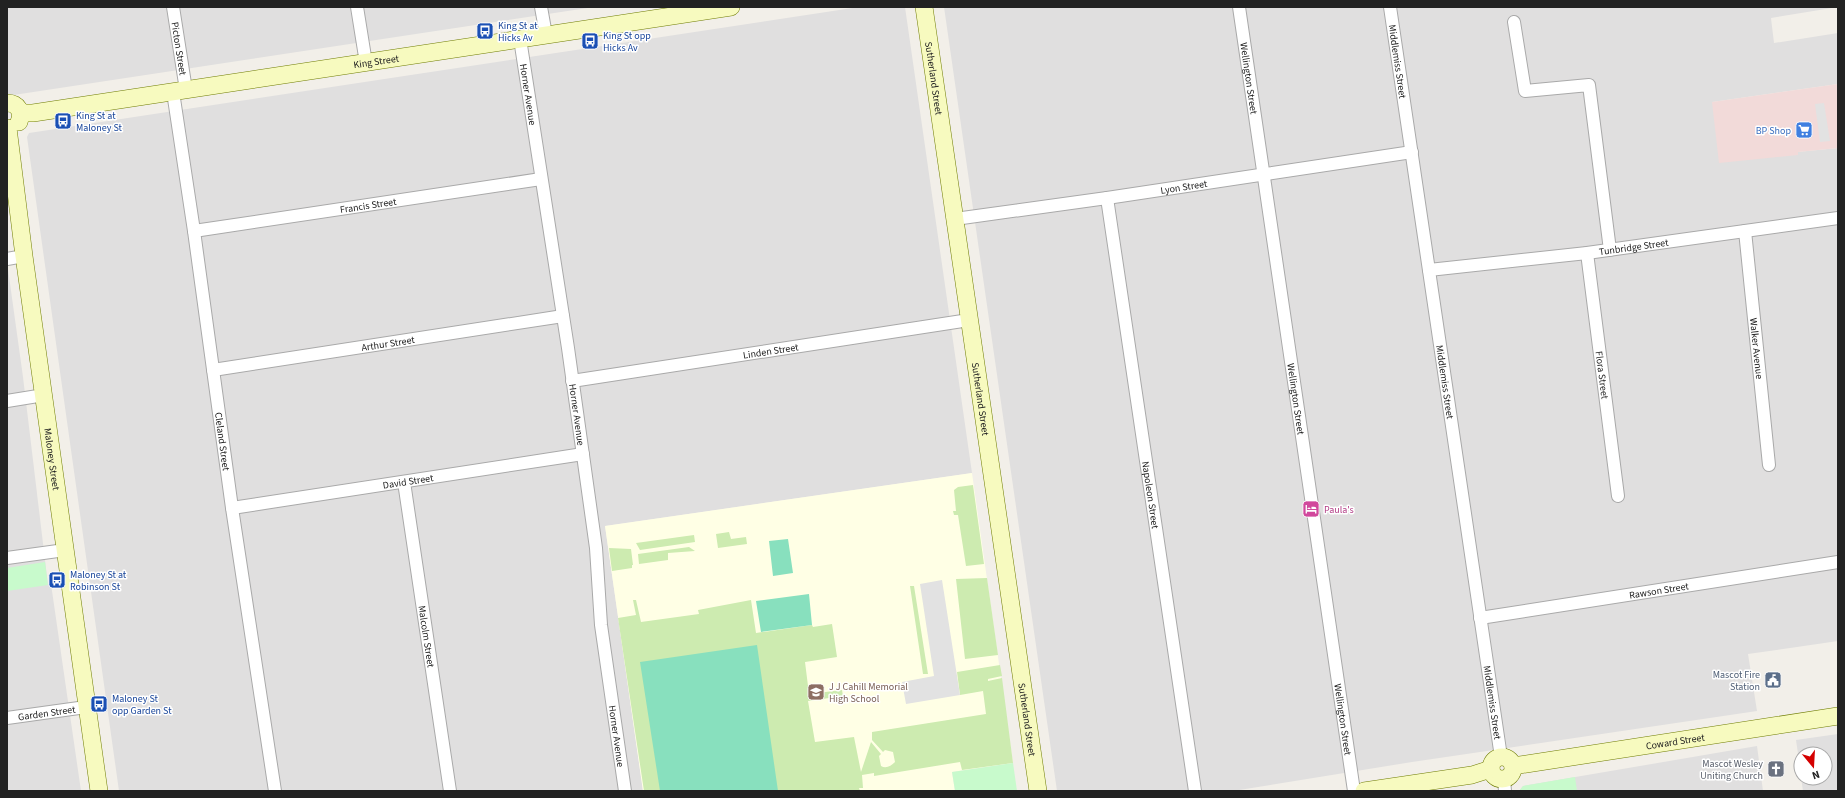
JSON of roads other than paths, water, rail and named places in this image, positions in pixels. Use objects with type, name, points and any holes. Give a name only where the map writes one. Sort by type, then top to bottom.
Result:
[{"type":"main road","name":"King Street","points":[[14,108],[33,112],[730,7]]},
{"type":"main road","name":"Sutherland Street","points":[[924,7],[1038,791]]},
{"type":"main road","points":[[8,128],[17,124],[21,117],[14,108]]},
{"type":"main road","name":"Maloney Street","points":[[8,128],[24,256],[86,707],[99,791]]},
{"type":"main road","name":"Coward Street","points":[[1364,791],[1472,775],[1503,772],[1838,716]]},
{"type":"street","name":"Picton Street","points":[[174,7],[180,91]]},
{"type":"street","points":[[357,7],[366,62]]},
{"type":"street","points":[[541,7],[546,35]]},
{"type":"street","name":"Wellington Street","points":[[1239,7],[1354,791]]},
{"type":"street","name":"Middlemiss Street","points":[[1390,7],[1503,772]]},
{"type":"street","points":[[1514,22],[1525,91],[1589,85],[1610,250]]},
{"type":"street","name":"Horner Avenue","points":[[520,39],[583,454],[596,548],[601,625],[625,791]]},
{"type":"street","name":"Cleland Street","points":[[180,91],[194,231],[232,508],[275,791]]},
{"type":"street","name":"Lyon Street","points":[[955,219],[1107,198],[1412,152]]},
{"type":"street","name":"Francis Street","points":[[194,231],[541,179]]},
{"type":"street","name":"Napoleon Street","points":[[1107,198],[1195,791]]},
{"type":"street","name":"Tunbridge Street","points":[[1429,270],[1588,253],[1838,218]]},
{"type":"street","name":"Walker Avenue","points":[[1745,231],[1769,465]]},
{"type":"street","name":"Flora Street","points":[[1588,253],[1618,496]]},
{"type":"street","points":[[7,259],[24,256]]},
{"type":"street","name":"Arthur Street","points":[[213,370],[563,316]]},
{"type":"street","name":"Linden Street","points":[[572,381],[969,320]]},
{"type":"street","points":[[7,401],[44,395]]},
{"type":"street","name":"David Street","points":[[232,508],[583,454]]},
{"type":"street","name":"Malcolm Street","points":[[404,482],[450,791]]},
{"type":"street","points":[[7,558],[65,550]]},
{"type":"street","name":"Rawson Street","points":[[1480,618],[1838,562]]},
{"type":"street","name":"Garden Street","points":[[7,718],[86,707]]},
{"type":"place","name":"King St at Hicks Av","points":[[485,31]]},
{"type":"place","name":"King St opp Hicks Av","points":[[590,41]]},
{"type":"place","name":"King St at Maloney St","points":[[63,121]]},
{"type":"place","name":"BP Shop","points":[[1804,130]]},
{"type":"place","name":"Paula's","points":[[1311,509]]},
{"type":"place","name":"Maloney St at Robinson St","points":[[57,580]]},
{"type":"place","name":"Mascot Fire Station","points":[[1773,680]]},
{"type":"place","name":"J J Cahill Memorial High School","points":[[816,692]]},
{"type":"place","name":"Maloney St opp Garden St","points":[[99,704]]},
{"type":"place","name":"Mascot Wesley Uniting Church","points":[[1776,769]]}]
